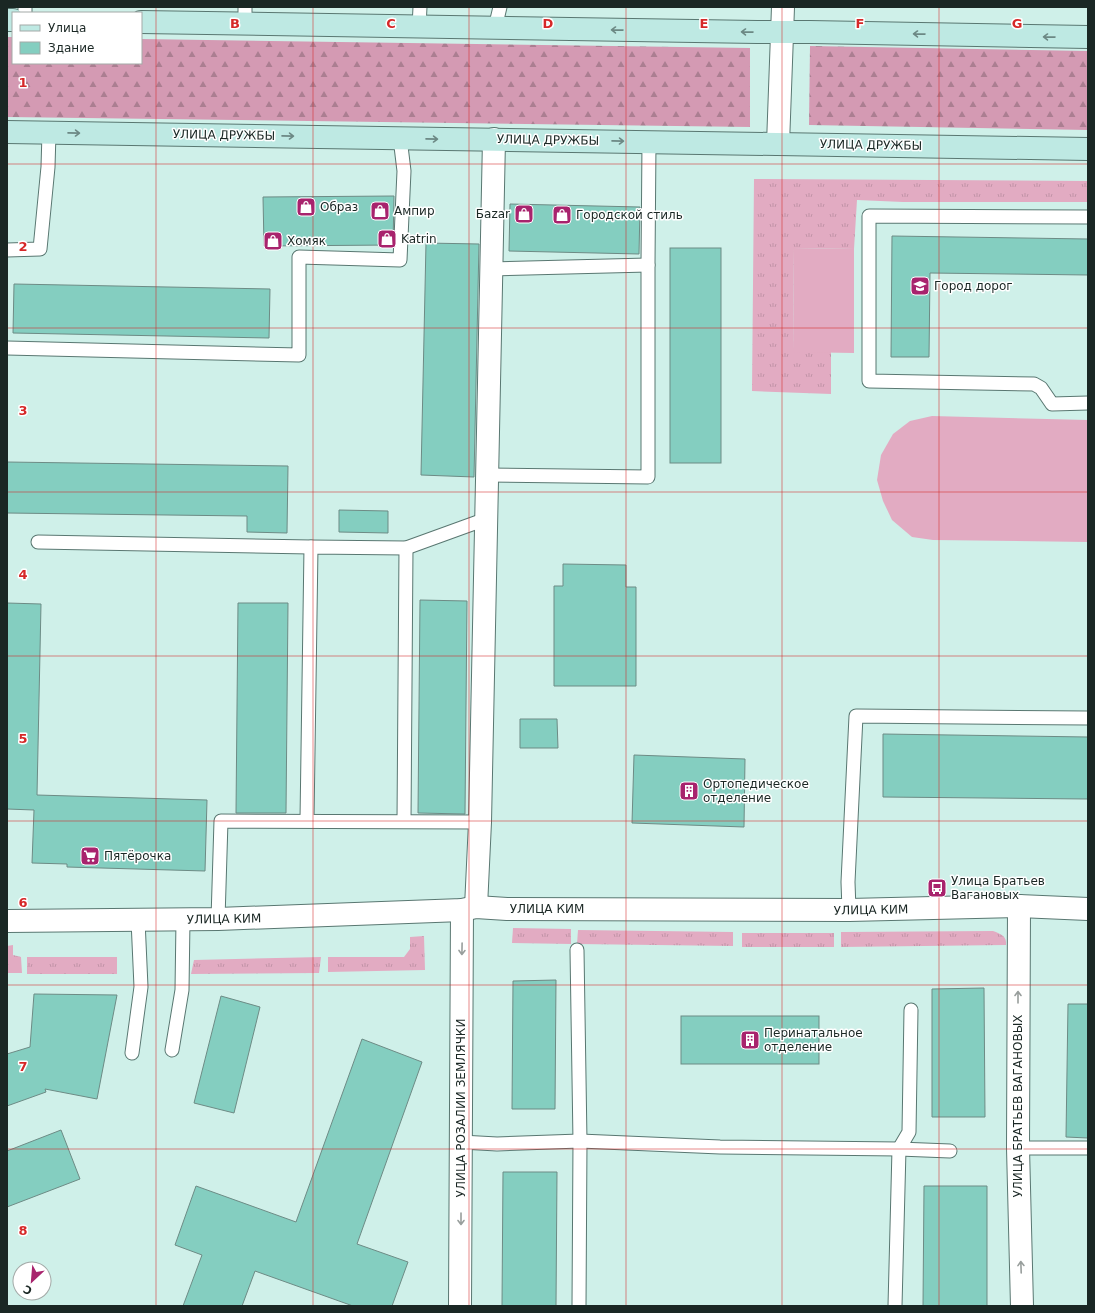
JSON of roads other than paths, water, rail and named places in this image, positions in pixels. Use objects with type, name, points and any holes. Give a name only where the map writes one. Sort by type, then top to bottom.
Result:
[{"type":"main road","points":[[142,22],[245,16],[419,17],[495,28],[1088,37]]},
{"type":"main road","name":"УЛИЦА ДРУЖБЫ","points":[[7,132],[1088,148]]},
{"type":"street","points":[[778,144],[783,7]]},
{"type":"street","name":"УЛИЦА РОЗАЛИИ ЗЕМЛЯЧКИ","points":[[460,1306],[461,1142],[469,909],[480,822],[494,139]]},
{"type":"street","name":"УЛИЦА КИМ","points":[[7,921],[218,920],[469,909],[849,910],[1019,906],[1088,909]]},
{"type":"street","name":"УЛИЦА БРАТЬЕВ ВАГАНОВЫХ","points":[[1019,906],[1018,1148],[1022,1306]]},
{"type":"lane","points":[[495,28],[500,7]]},
{"type":"lane","points":[[7,250],[40,249],[48,167],[49,133]]},
{"type":"lane","points":[[7,348],[299,355],[299,257],[400,260],[404,171],[400,138]]},
{"type":"lane","points":[[487,474],[648,477],[648,265],[650,142]]},
{"type":"lane","points":[[1088,217],[869,216],[869,381],[1034,384],[1041,388],[1052,404],[1088,403]]},
{"type":"lane","points":[[491,269],[648,265]]},
{"type":"lane","points":[[38,542],[406,548],[486,519]]},
{"type":"lane","points":[[307,820],[310,547]]},
{"type":"lane","points":[[404,821],[406,548]]},
{"type":"lane","points":[[849,910],[848,882],[856,716],[1088,718]]},
{"type":"lane","points":[[218,920],[221,821],[307,820],[480,822]]},
{"type":"lane","points":[[132,1053],[141,987],[138,920]]},
{"type":"lane","points":[[172,1050],[182,990],[183,920]]},
{"type":"lane","points":[[577,950],[580,1141],[580,1306]]},
{"type":"lane","points":[[895,1306],[899,1149],[909,1132],[911,1010]]},
{"type":"lane","points":[[461,1142],[497,1144],[580,1141],[720,1147],[950,1151]]},
{"type":"lane","points":[[1018,1148],[1088,1148]]},
{"type":"place","name":"Образ","points":[[306,207]]},
{"type":"place","name":"Ампир","points":[[380,211]]},
{"type":"place","name":"Бazar","points":[[524,214]]},
{"type":"place","name":"Городской стиль","points":[[562,215]]},
{"type":"place","name":"Katrin","points":[[387,239]]},
{"type":"place","name":"Хомяк","points":[[273,241]]},
{"type":"place","name":"Город дорог","points":[[920,286]]},
{"type":"place","name":"Ортопедическое отделение","points":[[689,791]]},
{"type":"place","name":"Пятёрочка","points":[[90,856]]},
{"type":"place","name":"Улица Братьев Вагановых","points":[[937,888]]},
{"type":"place","name":"Перинатальное отделение","points":[[750,1040]]}]
